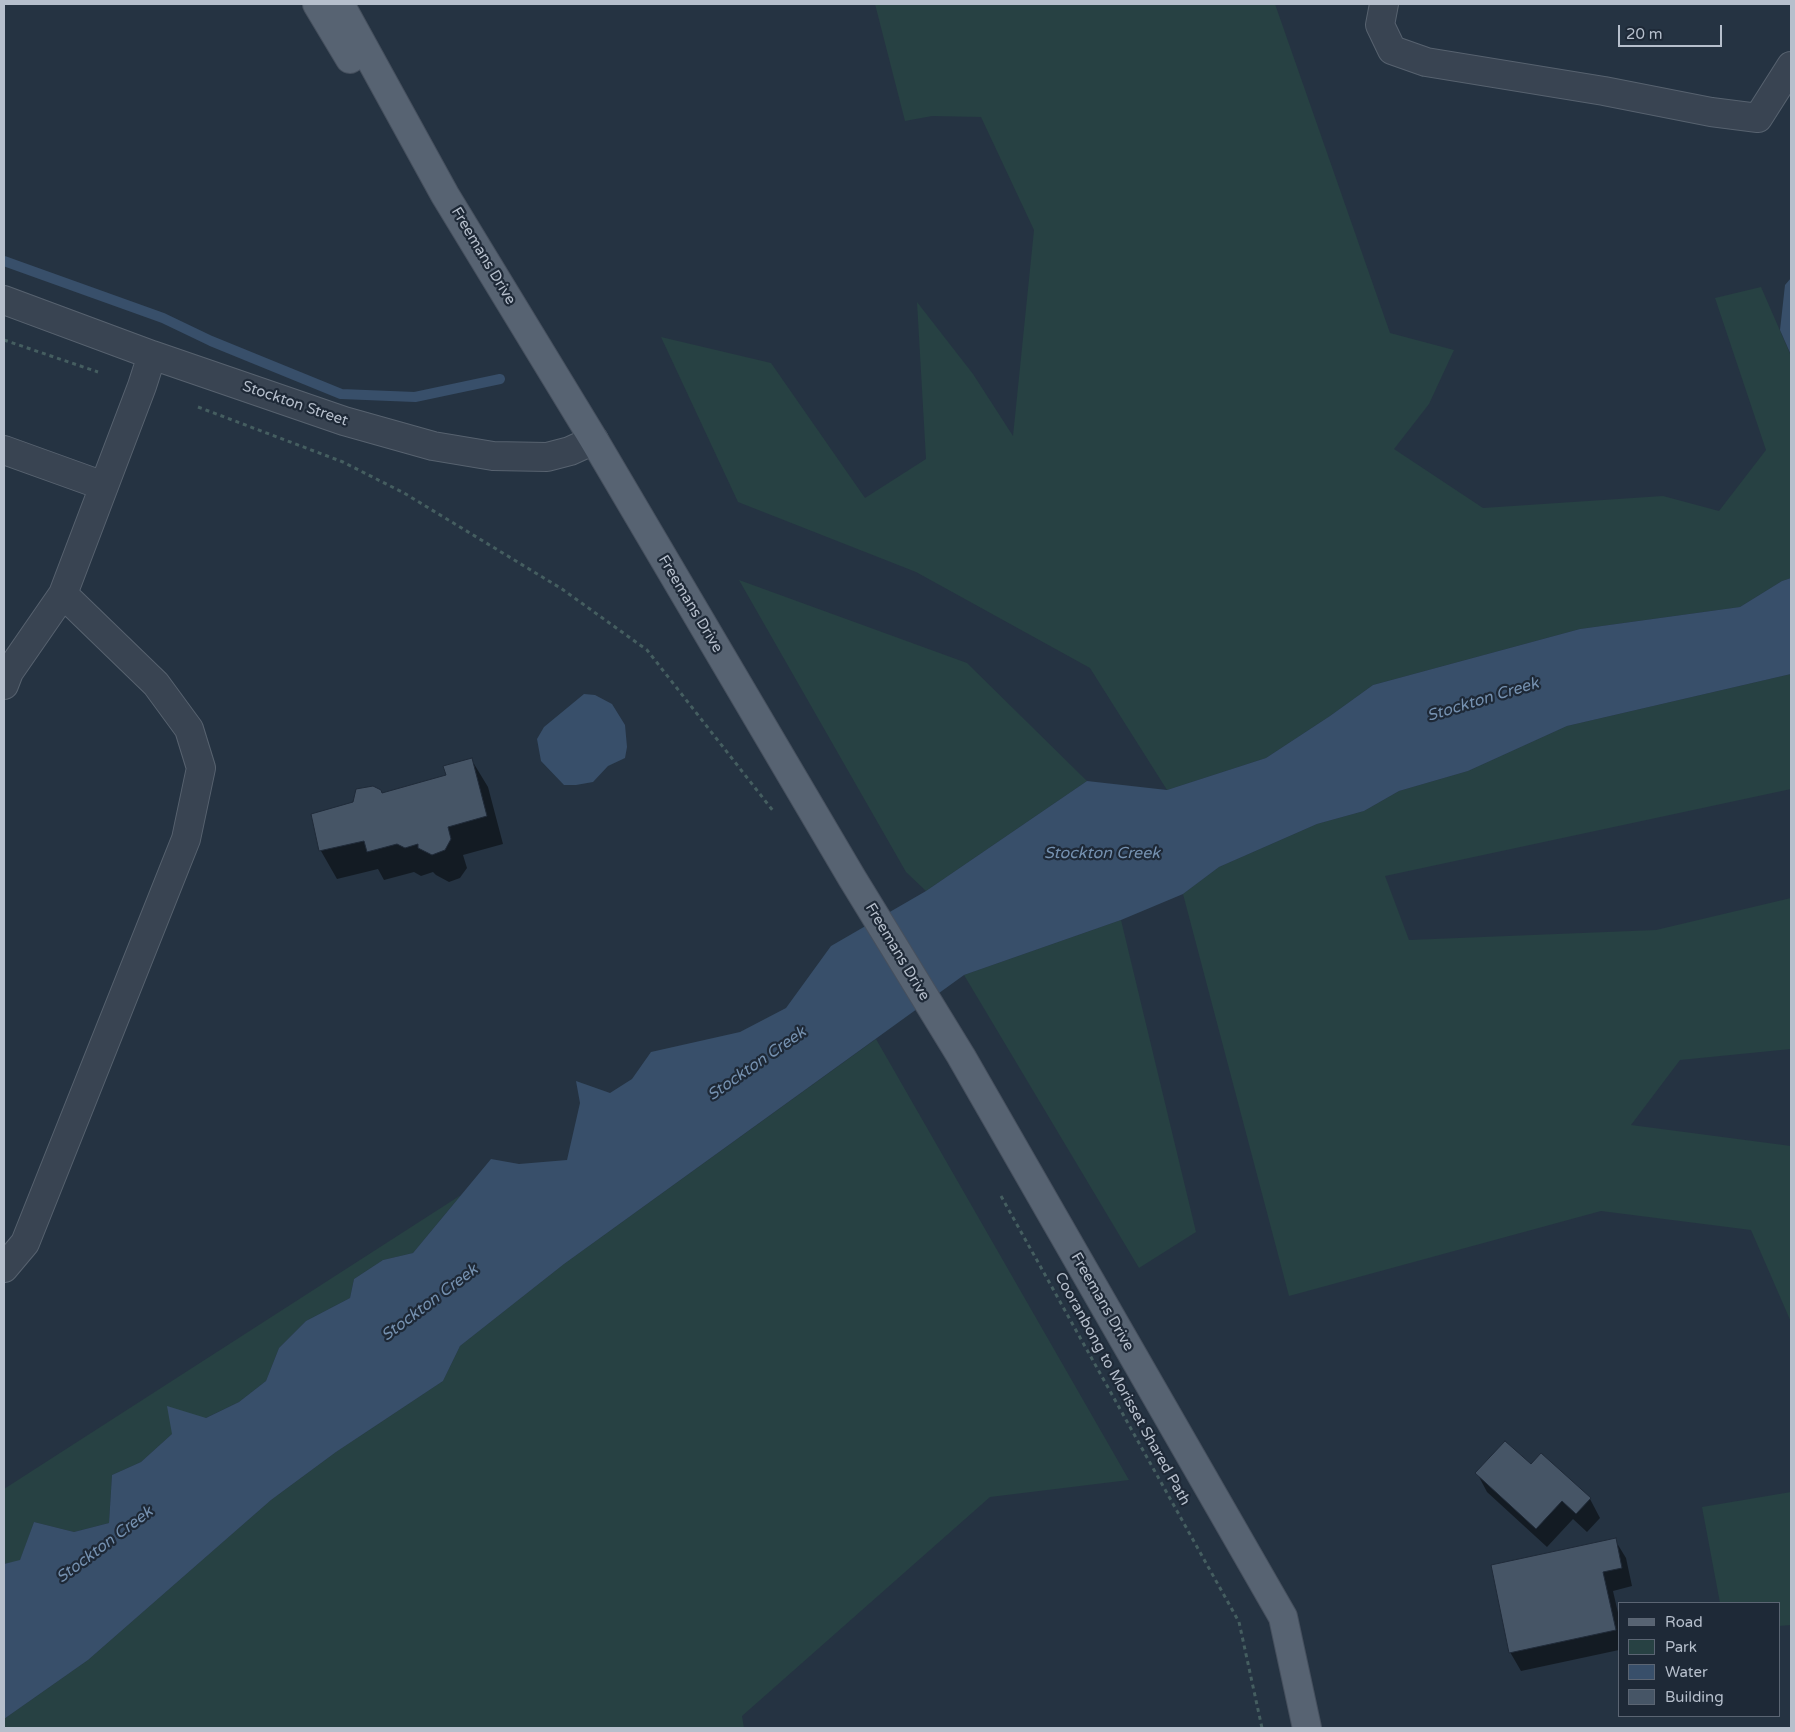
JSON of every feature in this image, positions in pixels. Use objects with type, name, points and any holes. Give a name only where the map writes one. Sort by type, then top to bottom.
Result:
[{"type":"main road","name":"Freemans Drive","points":[[317,4],[394,133],[445,195]]},
{"type":"main road","name":"Freemans Drive","points":[[340,4],[445,195],[594,440],[852,878],[961,1056],[1283,1617],[1307,1728]]},
{"type":"street","points":[[1384,4],[1380,25],[1392,50],[1426,62],[1604,91],[1712,112],[1758,118],[1791,66]]},
{"type":"street","name":"Stockton Street","points":[[4,300],[152,355],[344,421],[433,446],[493,456],[547,458],[570,451],[594,440]]},
{"type":"street","points":[[5,677],[62,594],[142,386],[152,355]]},
{"type":"street","points":[[4,450],[104,486]]},
{"type":"street","points":[[4,1268],[25,1243],[186,839],[201,768],[189,729],[156,684],[62,594]]},
{"type":"path","points":[[4,340],[142,386]]},
{"type":"path","points":[[197,407],[343,462],[404,493],[562,589],[647,650],[774,813]]},
{"type":"path","name":"Cooranbong to Morisset Shared Path","points":[[998,1190],[1239,1622],[1262,1728]]},
{"type":"green space","points":[[875,4],[1275,4],[1390,333],[1454,350],[1429,404],[1394,449],[1483,508],[1663,496],[1719,511],[1766,450],[1715,298],[1761,287],[1791,356],[1791,578],[1782,581],[1740,607],[1580,629],[1373,685],[1266,758],[1167,790],[1090,668],[916,572],[738,502],[661,337],[771,363],[865,498],[926,459],[917,302],[973,374],[1013,436],[1034,230],[981,117],[932,116],[905,121]]},
{"type":"green space","points":[[739,580],[967,663],[1087,781],[926,891],[906,872]]},
{"type":"green space","points":[[1791,674],[1791,789],[1385,876],[1409,940],[1656,930],[1791,898],[1791,1049],[1680,1060],[1631,1125],[1791,1146],[1791,1322],[1751,1230],[1601,1211],[1289,1296],[1183,894],[1219,867],[1317,824],[1364,811],[1399,791],[1468,771],[1567,726]]},
{"type":"green space","points":[[1121,920],[1196,1232],[1139,1268],[964,975]]},
{"type":"green space","points":[[876,1039],[1129,1480],[990,1497],[742,1716],[744,1728],[4,1728],[4,1719],[88,1660],[271,1500],[336,1452],[443,1381],[460,1346],[564,1264]]},
{"type":"green space","points":[[461,1195],[413,1253],[383,1260],[354,1279],[350,1298],[306,1321],[279,1348],[266,1381],[239,1402],[172,1434],[141,1462],[112,1475],[109,1523],[74,1532],[34,1522],[20,1561],[4,1564],[4,1489]]},
{"type":"green space","points":[[1791,1492],[1791,1625],[1780,1626],[1780,1602],[1720,1602],[1702,1507]]},
{"type":"water","points":[[1791,278],[1791,355],[1780,330],[1785,285]]},
{"type":"water","name":"Stockton Creek","points":[[1791,578],[1791,674],[1567,726],[1468,771],[1399,791],[1364,811],[1317,824],[1219,867],[1183,894],[1121,920],[964,975],[564,1264],[460,1346],[443,1381],[336,1452],[271,1500],[88,1660],[4,1719],[4,1564],[20,1560],[34,1522],[74,1532],[109,1523],[112,1475],[141,1462],[172,1434],[167,1406],[206,1418],[239,1402],[266,1381],[279,1348],[306,1321],[350,1298],[354,1279],[383,1260],[413,1253],[491,1159],[519,1164],[567,1160],[580,1103],[576,1081],[610,1093],[632,1079],[651,1052],[740,1032],[786,1008],[831,946],[926,891],[1087,781],[1167,790],[1266,758],[1373,685],[1580,629],[1740,607],[1782,581]]},
{"type":"water","points":[[584,694],[595,695],[612,704],[625,725],[627,747],[625,758],[608,766],[593,782],[564,785],[541,761],[537,739],[544,727]]},
{"type":"building","points":[[472,758],[487,816],[448,827],[451,839],[445,850],[432,855],[418,848],[418,844],[405,848],[397,844],[367,852],[364,841],[319,851],[311,814],[353,802],[356,789],[373,786],[381,790],[382,793],[446,775],[443,766]]},
{"type":"building","points":[[1505,1441],[1531,1464],[1541,1453],[1591,1498],[1576,1514],[1562,1501],[1536,1529],[1475,1473]]},
{"type":"building","points":[[1616,1538],[1622,1568],[1603,1572],[1616,1630],[1509,1653],[1491,1565]]},
{"type":"waterway","points":[[4,261],[163,318],[211,341],[341,394],[415,397],[500,379]]}]
